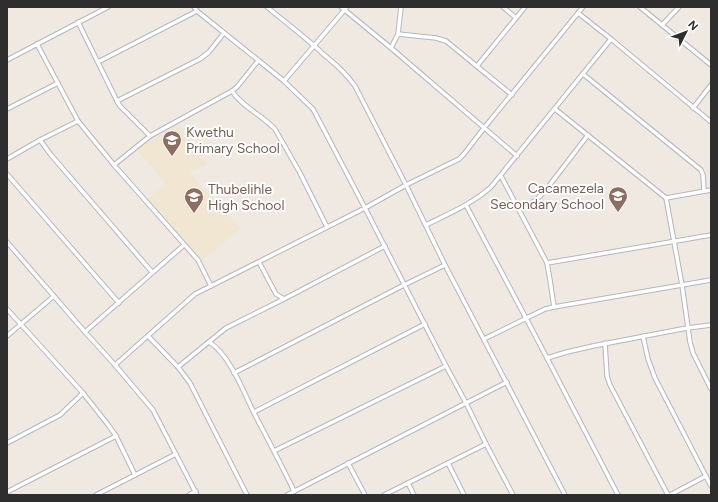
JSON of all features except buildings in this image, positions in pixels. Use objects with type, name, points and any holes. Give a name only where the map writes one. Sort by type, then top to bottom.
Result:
[{"type":"street","points":[[7,60],[108,7]]},
{"type":"street","points":[[267,7],[337,65],[353,83],[406,185],[445,265],[565,495]]},
{"type":"street","points":[[341,7],[346,9],[517,156]]},
{"type":"street","points":[[391,48],[398,34],[401,7]]},
{"type":"street","points":[[503,7],[516,18]]},
{"type":"street","points":[[477,66],[525,7]]},
{"type":"street","points":[[115,365],[191,297],[459,159],[583,7]]},
{"type":"street","points":[[640,7],[711,65]]},
{"type":"street","points":[[662,25],[679,7]]},
{"type":"street","points":[[98,62],[196,9],[284,81],[313,109],[513,495]]},
{"type":"street","points":[[284,81],[346,9]]},
{"type":"street","points":[[578,13],[711,122]]},
{"type":"street","points":[[78,22],[117,102],[150,136]]},
{"type":"street","points":[[117,102],[200,60],[209,52],[224,33]]},
{"type":"street","points":[[398,34],[436,38],[446,41],[512,94]]},
{"type":"street","points":[[426,226],[482,195],[502,176],[611,39]]},
{"type":"street","points":[[37,44],[78,121],[114,165],[201,265],[212,286]]},
{"type":"street","points":[[114,165],[150,136],[232,91],[258,61]]},
{"type":"street","points":[[583,74],[701,170],[703,175],[704,192]]},
{"type":"street","points":[[7,109],[58,83]]},
{"type":"street","points":[[693,108],[711,85]]},
{"type":"street","points":[[232,91],[235,96],[275,129],[300,173],[327,227]]},
{"type":"street","points":[[555,109],[666,198],[682,285],[690,342],[693,353],[711,390]]},
{"type":"street","points":[[7,159],[78,121]]},
{"type":"street","points":[[519,209],[536,200],[545,191],[588,136]]},
{"type":"street","points":[[40,140],[51,155],[152,272]]},
{"type":"street","points":[[7,174],[119,303]]},
{"type":"street","points":[[502,176],[547,263],[554,306]]},
{"type":"street","points":[[666,198],[711,190]]},
{"type":"street","points":[[466,205],[618,495]]},
{"type":"street","points":[[547,263],[711,234]]},
{"type":"street","points":[[7,242],[153,410],[196,493],[189,495]]},
{"type":"street","points":[[85,332],[184,245]]},
{"type":"street","points":[[178,367],[230,326],[385,246]]},
{"type":"street","points":[[259,262],[276,294],[284,299]]},
{"type":"street","points":[[234,373],[445,265]]},
{"type":"street","points":[[484,339],[541,310],[554,306],[711,280]]},
{"type":"street","points":[[7,336],[54,296]]},
{"type":"street","points":[[7,310],[83,393],[109,426],[116,436],[135,475]]},
{"type":"street","points":[[254,412],[425,324]]},
{"type":"street","points":[[547,358],[579,348],[711,325]]},
{"type":"street","points":[[148,336],[178,367],[190,383],[247,495]]},
{"type":"street","points":[[643,336],[648,359],[655,378],[711,486]]},
{"type":"street","points":[[209,342],[219,350],[234,373],[294,491]]},
{"type":"street","points":[[605,343],[607,376],[610,385],[669,495],[706,476]]},
{"type":"street","points":[[274,451],[446,366]]},
{"type":"street","points":[[287,495],[507,382]]},
{"type":"street","points":[[7,443],[60,415],[83,393]]},
{"type":"street","points":[[7,492],[116,436]]},
{"type":"street","points":[[384,495],[486,444]]},
{"type":"street","points":[[96,495],[176,454]]},
{"type":"street","points":[[348,463],[365,495]]},
{"type":"street","points":[[448,463],[464,495]]},
{"type":"street","points":[[408,483],[414,495]]},
{"type":"shaded area","name":"Thubelihle High School","points":[[178,124],[207,164],[189,173],[241,229],[202,260],[148,199],[166,183],[137,150],[158,134]]},
{"type":"place","name":"Kwethu Primary School","points":[[172,157]]},
{"type":"place","name":"Cacamezela Secondary School","points":[[618,213]]},
{"type":"place","name":"Thubelihle High School","points":[[194,214]]}]
